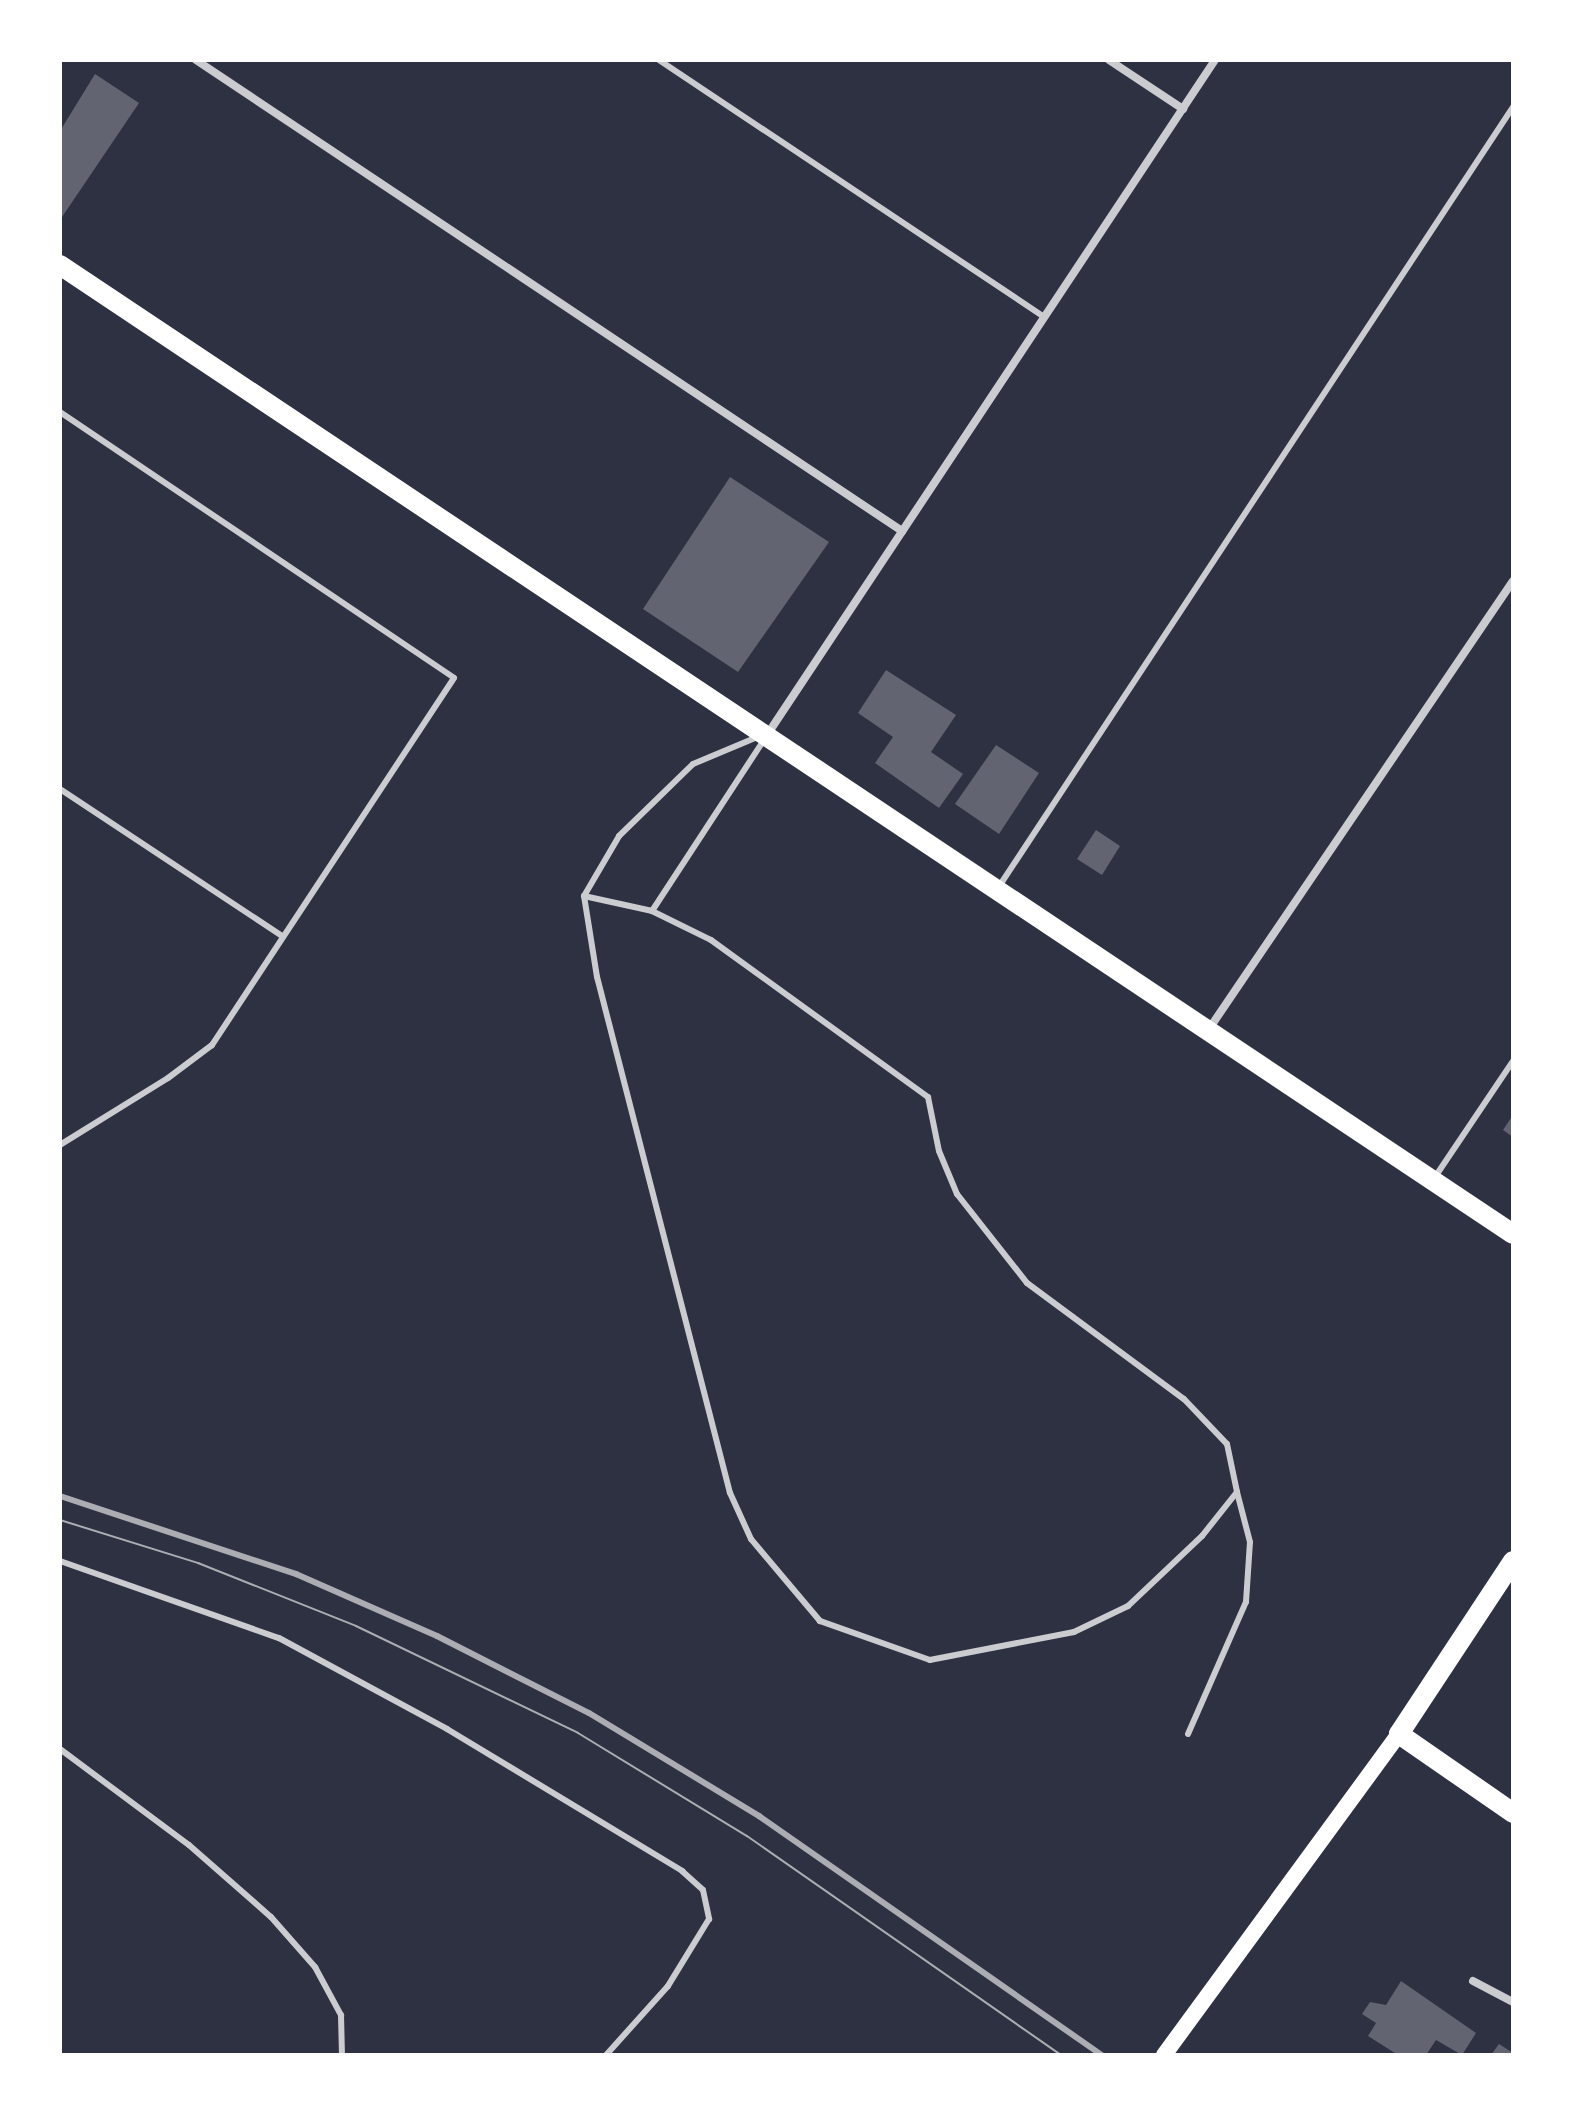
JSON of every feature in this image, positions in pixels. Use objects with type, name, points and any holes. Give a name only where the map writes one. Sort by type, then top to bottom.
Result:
[{"type":"main road","points":[[60,265],[769,732],[996,891],[1513,1234]]},
{"type":"main road","points":[[1164,2055],[1228,1962],[1399,1734],[1513,1561]]},
{"type":"main road","points":[[1399,1734],[1513,1813]]},
{"type":"street","points":[[196,60],[902,531]]},
{"type":"street","points":[[1109,60],[1183,109]]},
{"type":"street","points":[[769,732],[1215,60]]},
{"type":"street","points":[[1208,1030],[1513,581]]},
{"type":"street","points":[[1473,1981],[1513,2002]]},
{"type":"lane","points":[[659,60],[1044,317]]},
{"type":"lane","points":[[996,891],[1513,107]]},
{"type":"lane","points":[[60,412],[454,678],[281,935],[212,1045],[168,1078],[60,1145]]},
{"type":"lane","points":[[769,732],[693,764],[619,836],[584,896],[597,977],[730,1493],[751,1539],[820,1621],[930,1660],[1074,1632],[1128,1606],[1202,1536],[1237,1492]]},
{"type":"lane","points":[[652,911],[769,732]]},
{"type":"lane","points":[[60,789],[281,935]]},
{"type":"lane","points":[[584,896],[652,911],[711,940],[928,1097],[939,1151],[966,1205],[1027,1283],[1184,1399],[1227,1444],[1250,1542],[1246,1602],[1188,1734]]},
{"type":"lane","points":[[1434,1179],[1513,1061]]},
{"type":"lane","points":[[60,1561],[279,1638],[447,1729],[682,1871],[703,1890],[709,1919],[668,1986],[606,2055]]},
{"type":"lane","points":[[60,1749],[189,1845],[271,1917],[315,1967],[341,2015],[342,2055]]},
{"type":"building","points":[[95,74],[139,103],[60,220],[60,131]]},
{"type":"building","points":[[730,477],[829,542],[738,672],[643,609]]},
{"type":"building","points":[[886,670],[956,715],[931,752],[963,774],[939,808],[875,763],[893,737],[858,713]]},
{"type":"building","points":[[996,745],[1039,773],[999,834],[955,804]]},
{"type":"building","points":[[1096,830],[1120,846],[1102,875],[1077,859]]},
{"type":"building","points":[[1513,1115],[1513,1137],[1503,1130]]},
{"type":"building","points":[[1401,1981],[1476,2033],[1462,2055],[1436,2040],[1426,2055],[1398,2055],[1368,2036],[1376,2023],[1362,2014],[1370,2002],[1386,2005]]},
{"type":"building","points":[[1499,2044],[1513,2053],[1513,2055],[1491,2055]]},
{"type":"tram line","points":[[60,1520],[198,1563],[356,1626],[578,1733],[747,1836],[1061,2055]]},
{"type":"railway","points":[[60,1496],[296,1574],[437,1636],[589,1713],[759,1816],[1102,2055]]}]
